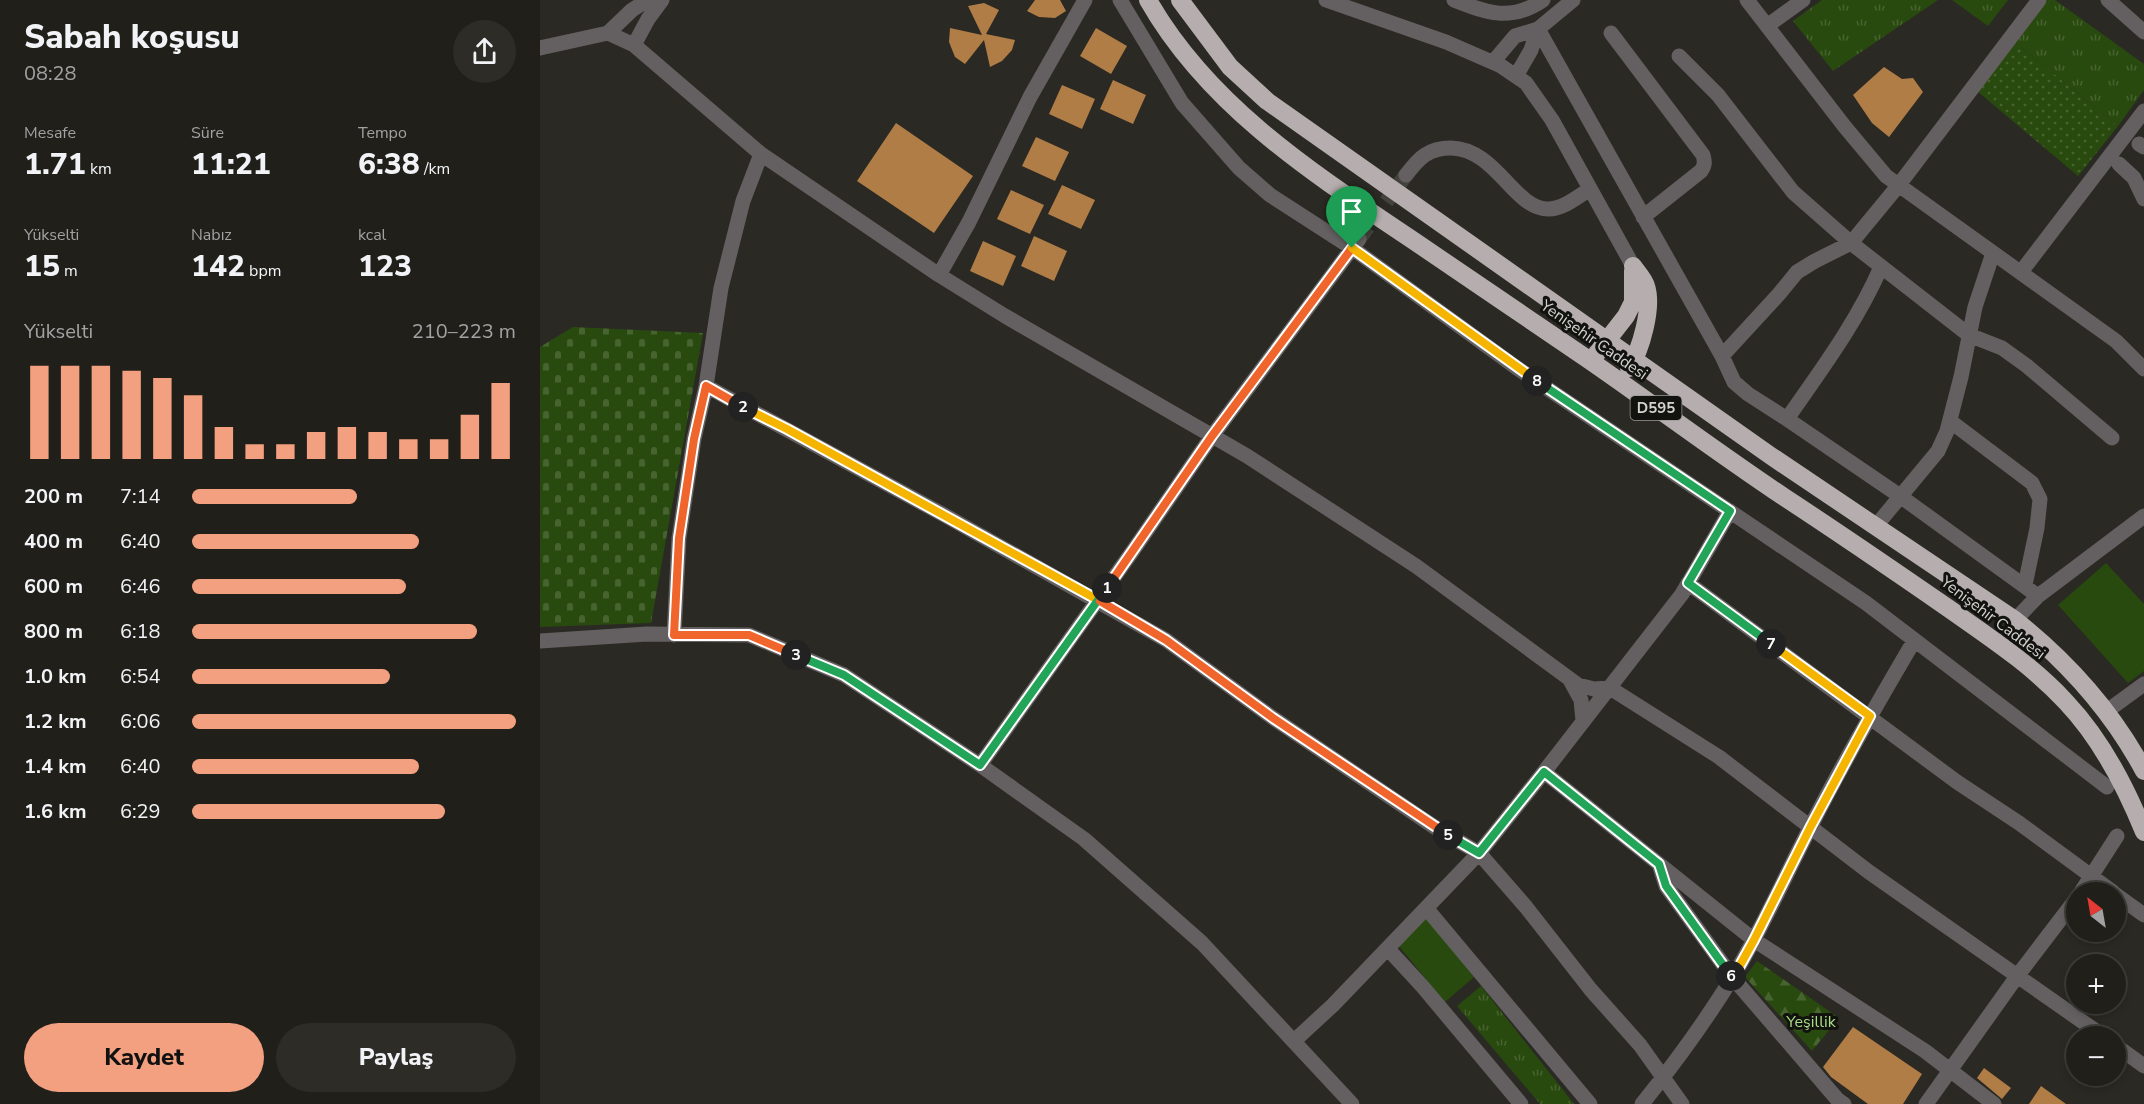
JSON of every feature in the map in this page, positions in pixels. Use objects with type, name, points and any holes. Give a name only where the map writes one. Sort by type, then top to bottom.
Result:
[{"type":"highway","name":"Yenişehir Caddesi","points":[[1148,0],[1157,16],[1195,67],[1233,108],[1262,134],[1328,183],[1591,361],[1745,471],[2010,651],[2084,721],[2114,770],[2144,832]]},
{"type":"highway","name":"Yenişehir Caddesi","points":[[1180,0],[1230,67],[1267,101],[1875,527],[2015,620],[2048,646],[2107,711],[2144,771]]},
{"type":"highway","points":[[1591,361],[1626,316],[1633,302],[1633,266]]},
{"type":"highway","points":[[1619,381],[1634,359],[1645,324],[1646,285],[1633,266]]},
{"type":"street","points":[[540,48],[608,33],[632,10],[648,0]]},
{"type":"street","points":[[634,45],[648,19],[662,0]]},
{"type":"street","points":[[939,275],[969,222],[1030,97],[1085,0]]},
{"type":"street","points":[[1120,0],[1182,103],[1239,168],[1270,195],[1355,244],[1517,368],[1866,603],[2107,787]]},
{"type":"street","points":[[1326,0],[1446,42],[1493,62],[1526,83],[1552,120],[1633,266]]},
{"type":"street","points":[[1454,0],[1474,4],[1486,12],[1508,14],[1528,9],[1543,0]]},
{"type":"street","points":[[1493,62],[1515,36],[1538,29],[1573,0]]},
{"type":"street","points":[[1748,0],[1851,135],[1886,176],[2116,341],[2144,369]]},
{"type":"street","points":[[1767,26],[1803,0]]},
{"type":"street","points":[[1722,356],[1797,272],[1851,243],[1898,186],[2039,0]]},
{"type":"street","points":[[2108,0],[2144,32]]},
{"type":"street","points":[[1516,76],[1532,50],[1538,29]]},
{"type":"street","points":[[1538,29],[1722,356],[1734,382],[1748,394],[1787,418],[1900,496],[2038,596]]},
{"type":"street","points":[[608,33],[634,45],[761,153],[939,275],[1005,316],[1247,456],[1416,566],[1578,685],[1594,689],[1610,688],[1719,758],[1869,872],[2089,1026]]},
{"type":"street","points":[[1611,33],[1705,161],[1705,166],[1701,171],[1643,217]]},
{"type":"street","points":[[1679,56],[1718,95],[1793,192],[1851,243],[1969,335],[2002,348],[2112,438]]},
{"type":"street","points":[[2021,272],[2144,111]]},
{"type":"street","points":[[1406,175],[1418,158],[1429,151],[1459,148],[1484,159],[1523,197],[1538,207],[1550,210],[1562,206],[1590,189]]},
{"type":"street","points":[[674,635],[679,538],[721,288],[743,201],[761,153]]},
{"type":"street","points":[[2119,165],[2134,178],[2144,199]]},
{"type":"street","points":[[980,765],[1212,436],[1355,244]]},
{"type":"street","points":[[1875,527],[1938,451],[1950,421],[1984,276],[1993,253]]},
{"type":"street","points":[[1787,418],[1824,366],[1868,297],[1881,267]]},
{"type":"street","points":[[706,386],[1098,600],[1166,640],[1273,718],[1436,828],[1479,853],[1526,907],[1591,990],[1640,1045],[1682,1104]]},
{"type":"street","points":[[1950,421],[2032,483],[2040,499],[2037,528],[2025,585]]},
{"type":"street","points":[[1294,1041],[1333,1005],[1479,853],[1682,594],[1730,511]]},
{"type":"street","points":[[2015,620],[2038,596],[2144,516]]},
{"type":"street","points":[[1688,583],[1956,782],[2019,823],[2098,882]]},
{"type":"street","points":[[540,640],[647,634],[749,635],[844,675],[980,765],[1084,839],[1202,943],[1352,1104]]},
{"type":"street","points":[[1642,1104],[1694,1037],[1733,978],[1870,716],[1914,641]]},
{"type":"street","points":[[1570,680],[1581,700],[1583,722]]},
{"type":"street","points":[[2107,711],[2144,684]]},
{"type":"street","points":[[1544,772],[1754,940],[1862,1009],[1950,1070],[1994,1104]]},
{"type":"street","points":[[2089,882],[2118,836]]},
{"type":"street","points":[[1659,864],[1666,886],[1733,978],[1844,1104]]},
{"type":"street","points":[[2126,902],[2144,915]]},
{"type":"street","points":[[1427,909],[1590,1104]]},
{"type":"street","points":[[1926,1104],[2066,912]]},
{"type":"street","points":[[1388,949],[1423,987],[1521,1104]]},
{"type":"street","points":[[2126,1053],[2144,1066]]},
{"type":"green space","points":[[1822,0],[1938,0],[1833,71],[1793,21]]},
{"type":"green space","points":[[1952,0],[2008,0],[1988,26]]},
{"type":"green space","points":[[2047,0],[2055,0],[2144,64],[2144,90],[2118,126],[2016,43]]},
{"type":"green space","points":[[2016,43],[2118,126],[2078,176],[1977,91]]},
{"type":"green space","points":[[573,327],[703,333],[651,623],[540,627],[540,347]]},
{"type":"green space","points":[[2106,563],[2144,604],[2144,671],[2128,683],[2058,605]]},
{"type":"green space","points":[[1426,917],[1474,977],[1445,1002],[1398,945]]},
{"type":"green space","name":"Yeşillik","points":[[1757,961],[1839,1018],[1812,1051],[1745,977]]},
{"type":"green space","points":[[1481,986],[1574,1104],[1540,1104],[1457,1006]]},
{"type":"building","points":[[1035,0],[1060,0],[1066,11],[1055,18],[1039,17],[1027,11]]},
{"type":"building","points":[[984,3],[999,10],[986,34],[1015,40],[1012,50],[1002,61],[990,67],[984,40],[965,64],[955,57],[949,42],[950,28],[982,35],[968,6]]},
{"type":"building","points":[[1096,28],[1127,46],[1111,74],[1080,56]]},
{"type":"building","points":[[1884,67],[1902,79],[1913,78],[1923,92],[1889,137],[1872,123],[1853,95]]},
{"type":"building","points":[[1113,80],[1146,95],[1133,124],[1100,109]]},
{"type":"building","points":[[1062,85],[1095,99],[1082,129],[1049,114]]},
{"type":"building","points":[[896,123],[973,176],[934,233],[857,181]]},
{"type":"building","points":[[1036,137],[1069,152],[1055,181],[1022,166]]},
{"type":"building","points":[[1062,185],[1095,200],[1081,229],[1048,214]]},
{"type":"building","points":[[1011,190],[1044,205],[1030,234],[997,219]]},
{"type":"building","points":[[1034,236],[1067,251],[1054,281],[1021,266]]},
{"type":"building","points":[[983,241],[1016,256],[1003,286],[970,271]]},
{"type":"building","points":[[1853,1027],[1922,1074],[1903,1104],[1868,1104],[1831,1077],[1823,1067]]},
{"type":"building","points":[[1984,1068],[2011,1088],[2002,1099],[1977,1078]]},
{"type":"building","points":[[2041,1086],[2066,1104],[2029,1104]]},
{"type":"tunnel","points":[[1359,239],[1406,175]]},
{"type":"route","points":[[1352,248],[1212,436],[1098,600],[706,386],[694,439],[679,538],[674,635],[749,635],[844,675],[980,765],[1098,600],[1166,640],[1273,718],[1436,828],[1479,853],[1544,772],[1659,864],[1666,886],[1733,978],[1870,716],[1688,583],[1730,511],[1517,368],[1352,248]]}]
